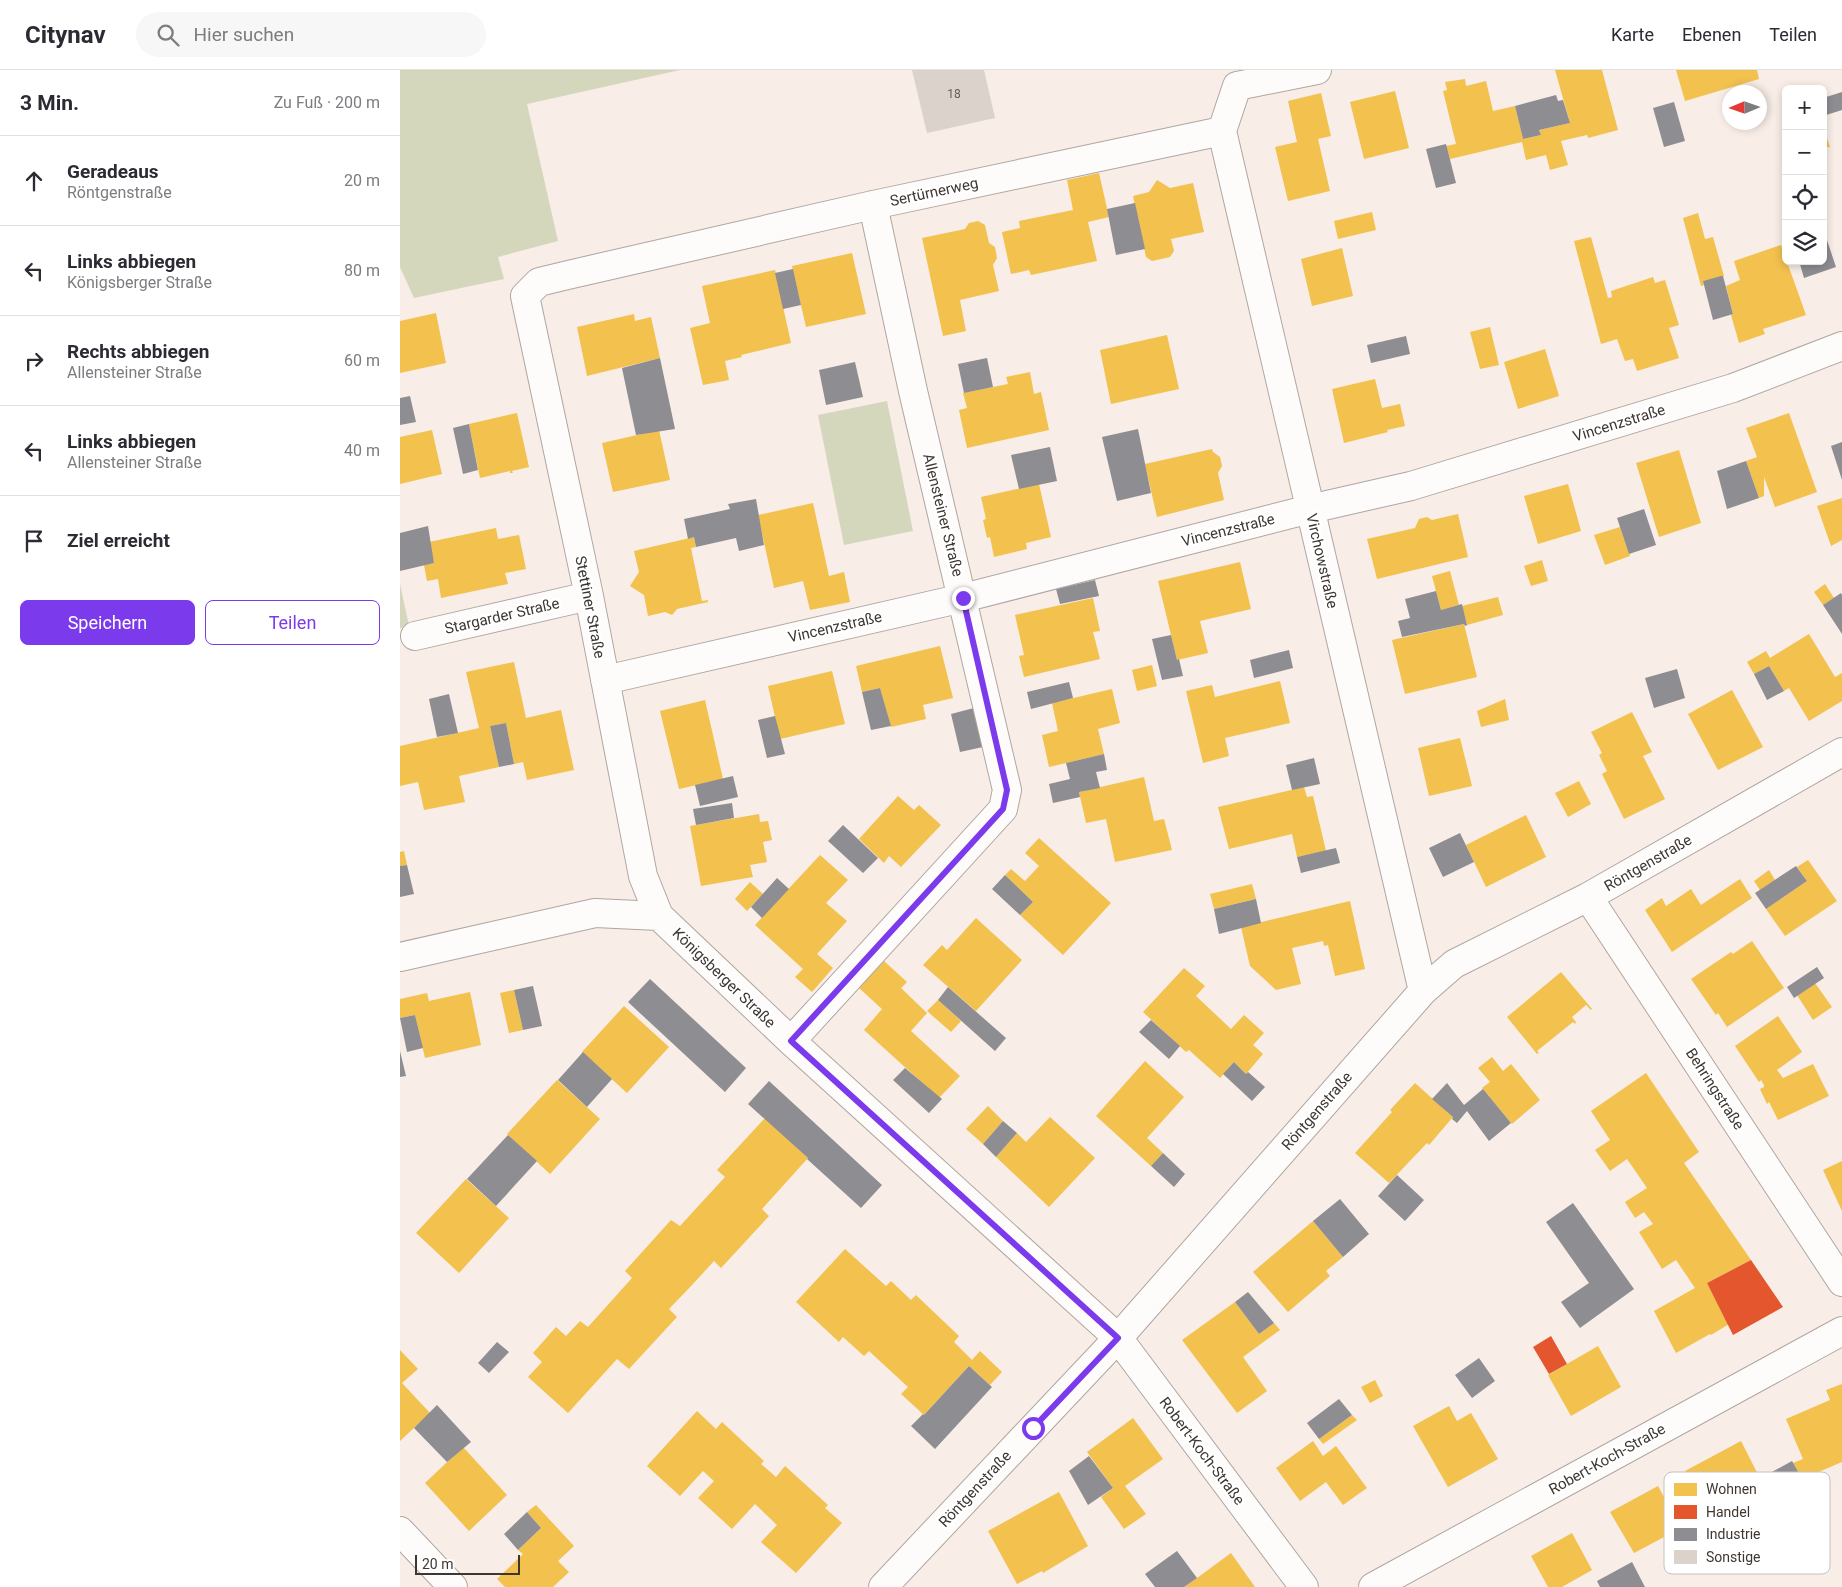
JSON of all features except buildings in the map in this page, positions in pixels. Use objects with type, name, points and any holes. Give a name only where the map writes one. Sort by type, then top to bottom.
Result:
[{"type":"street","points":[[1222,131],[1237,86],[1317,70]]},
{"type":"street","name":"Sertürnerweg","points":[[525,296],[539,282],[873,205],[1222,131]]},
{"type":"street","name":"Virchowstraße","points":[[1222,131],[1423,991]]},
{"type":"street","name":"Allensteiner Straße","points":[[791,1041],[1003,809],[1007,790],[913,391],[873,205]]},
{"type":"street","name":"Stettiner Straße","points":[[525,296],[589,596],[643,876],[660,916]]},
{"type":"street","name":"Vincenzstraße","points":[[605,680],[963,598],[1310,509],[1411,486],[1732,388],[1842,346]]},
{"type":"street","name":"Stargarder Straße","points":[[415,636],[589,596]]},
{"type":"street","name":"Röntgenstraße","points":[[883,1587],[1118,1338],[1423,991],[1454,964],[1588,897],[1842,752]]},
{"type":"street","name":"Behringstraße","points":[[1588,897],[1842,1282]]},
{"type":"street","name":"Königsberger Straße","points":[[400,957],[595,913],[660,916],[791,1041],[1118,1338]]},
{"type":"street","name":"Robert-Koch-Straße","points":[[1373,1587],[1842,1331]]},
{"type":"street","name":"Robert-Koch-Straße","points":[[1118,1338],[1304,1587]]},
{"type":"street","points":[[400,1531],[453,1587]]},
{"type":"green space","points":[[400,70],[680,70],[527,104],[558,241],[498,257],[504,279],[414,298],[400,267]]},
{"type":"green space","points":[[887,401],[913,531],[844,545],[818,415]]},
{"type":"green space","points":[[400,584],[409,626],[400,628]]},
{"type":"route","points":[[963,598],[1007,790],[1003,809],[791,1041],[1118,1338],[1033,1428]]}]
